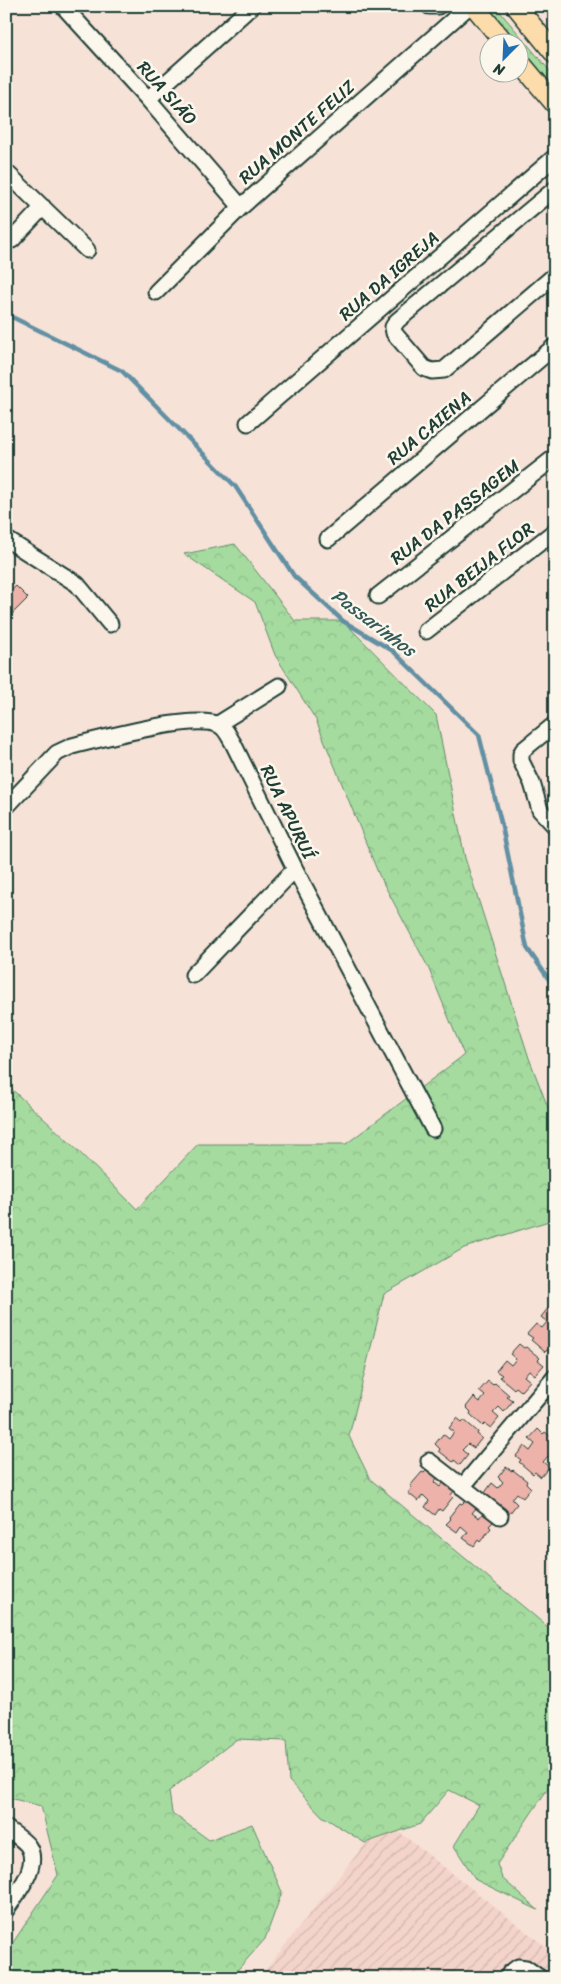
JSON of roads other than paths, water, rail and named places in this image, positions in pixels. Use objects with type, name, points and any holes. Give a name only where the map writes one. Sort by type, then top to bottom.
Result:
[{"type":"main road","points":[[474,6],[496,32]]},
{"type":"main road","points":[[516,6],[555,54]]},
{"type":"main road","points":[[528,72],[555,104]]},
{"type":"street","name":"RUA SIÃO","points":[[63,6],[148,99],[241,207]]},
{"type":"street","points":[[148,99],[252,6]]},
{"type":"street","points":[[429,6],[438,6]]},
{"type":"street","name":"RUA MONTE FELIZ","points":[[156,292],[241,207],[469,6]]},
{"type":"street","name":"RUA DA IGREJA","points":[[248,423],[555,157]]},
{"type":"street","points":[[6,172],[88,250]]},
{"type":"street","points":[[555,189],[397,321],[393,327],[394,333],[424,368],[432,371],[444,370],[555,275]]},
{"type":"street","points":[[12,240],[43,207]]},
{"type":"street","name":"RUA CAIENA","points":[[328,539],[555,346]]},
{"type":"street","name":"RUA DA PASSAGEM","points":[[378,596],[555,457]]},
{"type":"street","name":"RUA BEIJA FLOR","points":[[426,631],[555,531]]},
{"type":"street","points":[[6,538],[77,584],[110,624]]},
{"type":"street","points":[[9,795],[57,753],[72,746],[179,723],[200,722],[218,724],[226,721],[279,686]]},
{"type":"street","name":"RUA APURUÍ","points":[[218,724],[233,743],[295,869],[432,1129]]},
{"type":"street","points":[[555,724],[521,754],[521,761],[532,783],[540,810],[555,826]]},
{"type":"street","points":[[193,975],[295,869]]},
{"type":"street","points":[[462,1487],[555,1377]]},
{"type":"street","points":[[429,1461],[500,1516]]},
{"type":"street","points":[[6,1828],[28,1846],[32,1861],[26,1877],[6,1910]]},
{"type":"street","points":[[507,1978],[518,1967],[526,1968],[540,1978]]},
{"type":"waterway","name":"Passarinhos","points":[[6,316],[14,318],[122,371],[235,486],[294,576],[343,621],[393,651],[479,735],[502,826],[527,948],[555,988]]}]
